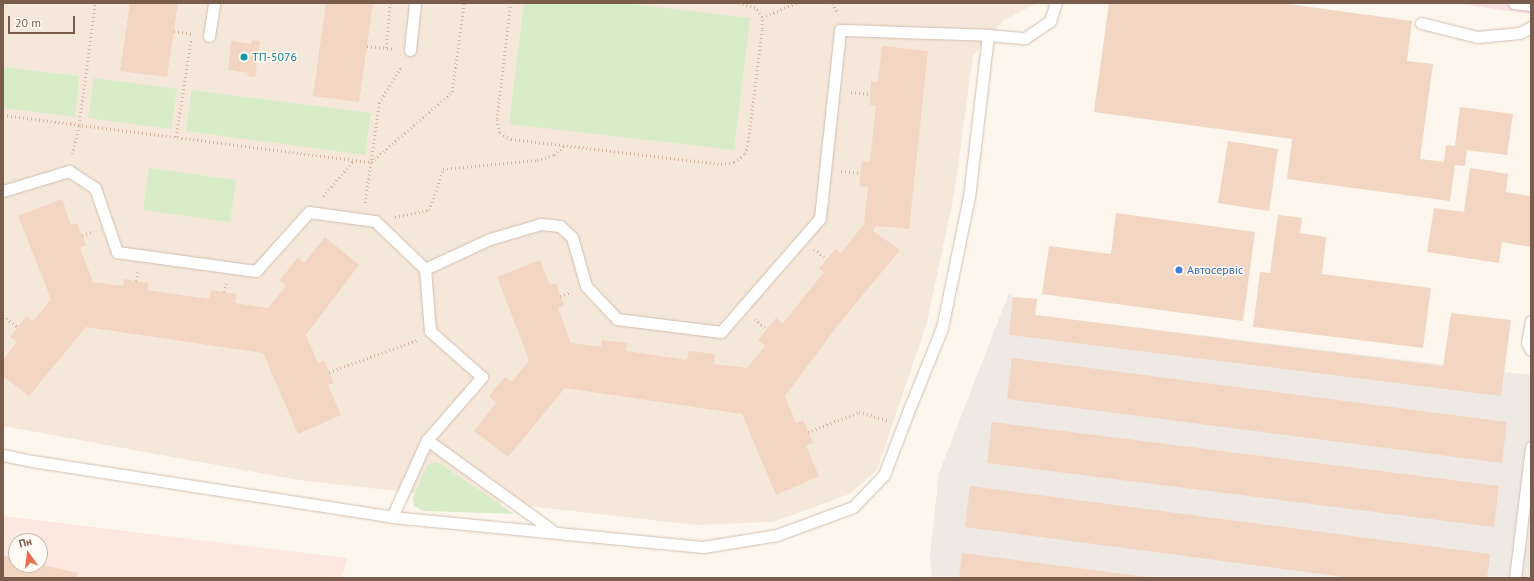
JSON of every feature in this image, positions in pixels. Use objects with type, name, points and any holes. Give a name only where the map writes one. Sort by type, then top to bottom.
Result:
[{"type":"lane","points":[[209,36],[214,3]]},
{"type":"lane","points":[[410,50],[415,3]]},
{"type":"lane","points":[[425,268],[490,240],[541,224],[560,226],[572,237],[586,286],[617,319],[721,332],[820,218],[840,30],[988,35],[1025,38],[1050,21],[1056,3]]},
{"type":"lane","points":[[1514,3],[1531,5]]},
{"type":"lane","points":[[1421,23],[1477,37],[1520,33],[1531,27]]},
{"type":"lane","points":[[3,455],[32,461],[392,517],[703,547],[777,535],[853,507],[884,475],[942,328],[969,197],[988,35]]},
{"type":"lane","points":[[3,191],[69,170],[95,188],[117,252],[256,271],[309,212],[375,221],[425,268],[430,331],[482,376],[427,440],[392,517]]},
{"type":"lane","points":[[1531,321],[1527,343],[1531,350]]},
{"type":"lane","points":[[427,440],[554,532]]},
{"type":"lane","points":[[1515,578],[1531,447]]},
{"type":"path","points":[[69,170],[79,125],[95,3]]},
{"type":"path","points":[[386,48],[390,3]]},
{"type":"path","points":[[3,116],[371,162],[452,92],[464,3]]},
{"type":"path","points":[[511,3],[497,120],[500,133],[511,139],[721,164],[734,162],[745,154],[748,142],[762,17],[755,8],[737,3]]},
{"type":"path","points":[[762,17],[797,3]]},
{"type":"path","points":[[176,137],[192,34]]},
{"type":"path","points":[[363,219],[380,103],[410,50],[367,46]]},
{"type":"path","points":[[375,221],[429,210],[443,169],[537,160],[554,155],[564,146]]},
{"type":"path","points":[[309,212],[354,160]]},
{"type":"path","points":[[3,316],[18,327]]},
{"type":"path","points":[[329,372],[413,343],[430,331]]},
{"type":"path","points":[[808,432],[859,412],[903,424]]},
{"type":"shaded area","points":[[3,3],[1037,3],[1004,20],[973,56],[954,195],[927,322],[877,470],[850,494],[773,522],[696,525],[299,480],[3,426]]},
{"type":"shaded area","points":[[1454,3],[1531,3],[1531,14]]},
{"type":"shaded area","points":[[1009,293],[1013,297],[1037,299],[1035,315],[1531,375],[1531,578],[932,578],[930,556],[939,473]]},
{"type":"shaded area","points":[[3,516],[347,558],[342,578],[3,578]]},
{"type":"green space","points":[[524,3],[623,3],[750,18],[734,150],[509,124]]},
{"type":"green space","points":[[3,67],[79,76],[75,117],[3,108]]},
{"type":"green space","points":[[94,78],[177,89],[171,129],[88,118]]},
{"type":"green space","points":[[192,90],[371,113],[365,155],[186,131]]},
{"type":"green space","points":[[149,168],[236,180],[230,222],[143,210]]},
{"type":"green space","points":[[435,462],[441,464],[514,514],[423,511],[414,506],[413,498],[427,465]]},
{"type":"building","points":[[130,3],[178,3],[167,77],[120,71]]},
{"type":"building","points":[[326,3],[373,3],[359,102],[313,96]]},
{"type":"building","points":[[1109,3],[1280,3],[1412,21],[1407,61],[1433,64],[1420,159],[1444,162],[1446,145],[1455,146],[1460,107],[1513,114],[1507,155],[1467,150],[1465,166],[1455,165],[1450,201],[1287,179],[1292,139],[1094,112]]},
{"type":"building","name":"ТП-5076","points":[[252,40],[260,41],[255,77],[247,76],[248,73],[228,70],[231,41],[251,44]]},
{"type":"building","points":[[882,46],[928,51],[909,229],[876,226],[873,231],[900,250],[838,325],[785,396],[796,423],[803,420],[813,443],[806,446],[819,476],[776,495],[742,414],[565,388],[508,457],[474,431],[496,403],[489,397],[496,387],[505,377],[512,382],[529,360],[497,277],[540,260],[550,285],[556,283],[564,306],[558,308],[571,343],[601,347],[602,340],[627,343],[626,351],[687,360],[689,351],[715,354],[714,364],[747,368],[765,346],[758,340],[776,318],[783,323],[824,272],[819,269],[835,249],[841,253],[864,224],[868,187],[859,186],[862,161],[870,162],[876,106],[870,105],[871,81],[878,82]]},
{"type":"building","points":[[1228,141],[1278,149],[1269,211],[1218,203]]},
{"type":"building","points":[[1470,168],[1508,174],[1506,192],[1531,196],[1531,247],[1502,242],[1499,263],[1427,252],[1434,208],[1464,212]]},
{"type":"building","points":[[62,199],[71,225],[77,223],[86,245],[80,248],[93,282],[123,286],[124,279],[149,283],[147,290],[209,299],[211,290],[237,294],[235,303],[268,308],[286,286],[280,280],[298,257],[304,263],[325,237],[359,265],[306,335],[318,363],[324,360],[334,383],[328,385],[341,415],[298,434],[263,353],[86,327],[29,396],[3,376],[3,360],[17,342],[10,337],[26,316],[33,321],[51,299],[18,216]]},
{"type":"building","points":[[1116,213],[1255,232],[1243,321],[1042,294],[1049,246],[1111,254]]},
{"type":"building","points":[[1278,215],[1302,218],[1300,233],[1326,237],[1322,274],[1431,288],[1423,348],[1253,327],[1260,272],[1270,273]]},
{"type":"building","points":[[1013,297],[1037,299],[1035,315],[1443,366],[1451,313],[1511,320],[1501,396],[1009,335]]},
{"type":"building","points":[[1012,358],[1507,422],[1502,463],[1007,399]]},
{"type":"building","points":[[992,422],[1499,486],[1494,527],[987,463]]},
{"type":"building","points":[[970,486],[1490,554],[1487,578],[1351,578],[965,527]]},
{"type":"building","points":[[962,553],[1147,577],[1147,578],[959,578]]},
{"type":"building","points":[[3,555],[8,556],[8,573],[48,573],[48,566],[78,573],[77,578],[3,578]]},
{"type":"place","name":"ТП-5076","points":[[244,57]]},
{"type":"place","name":"Автосервіс","points":[[1179,270]]}]
